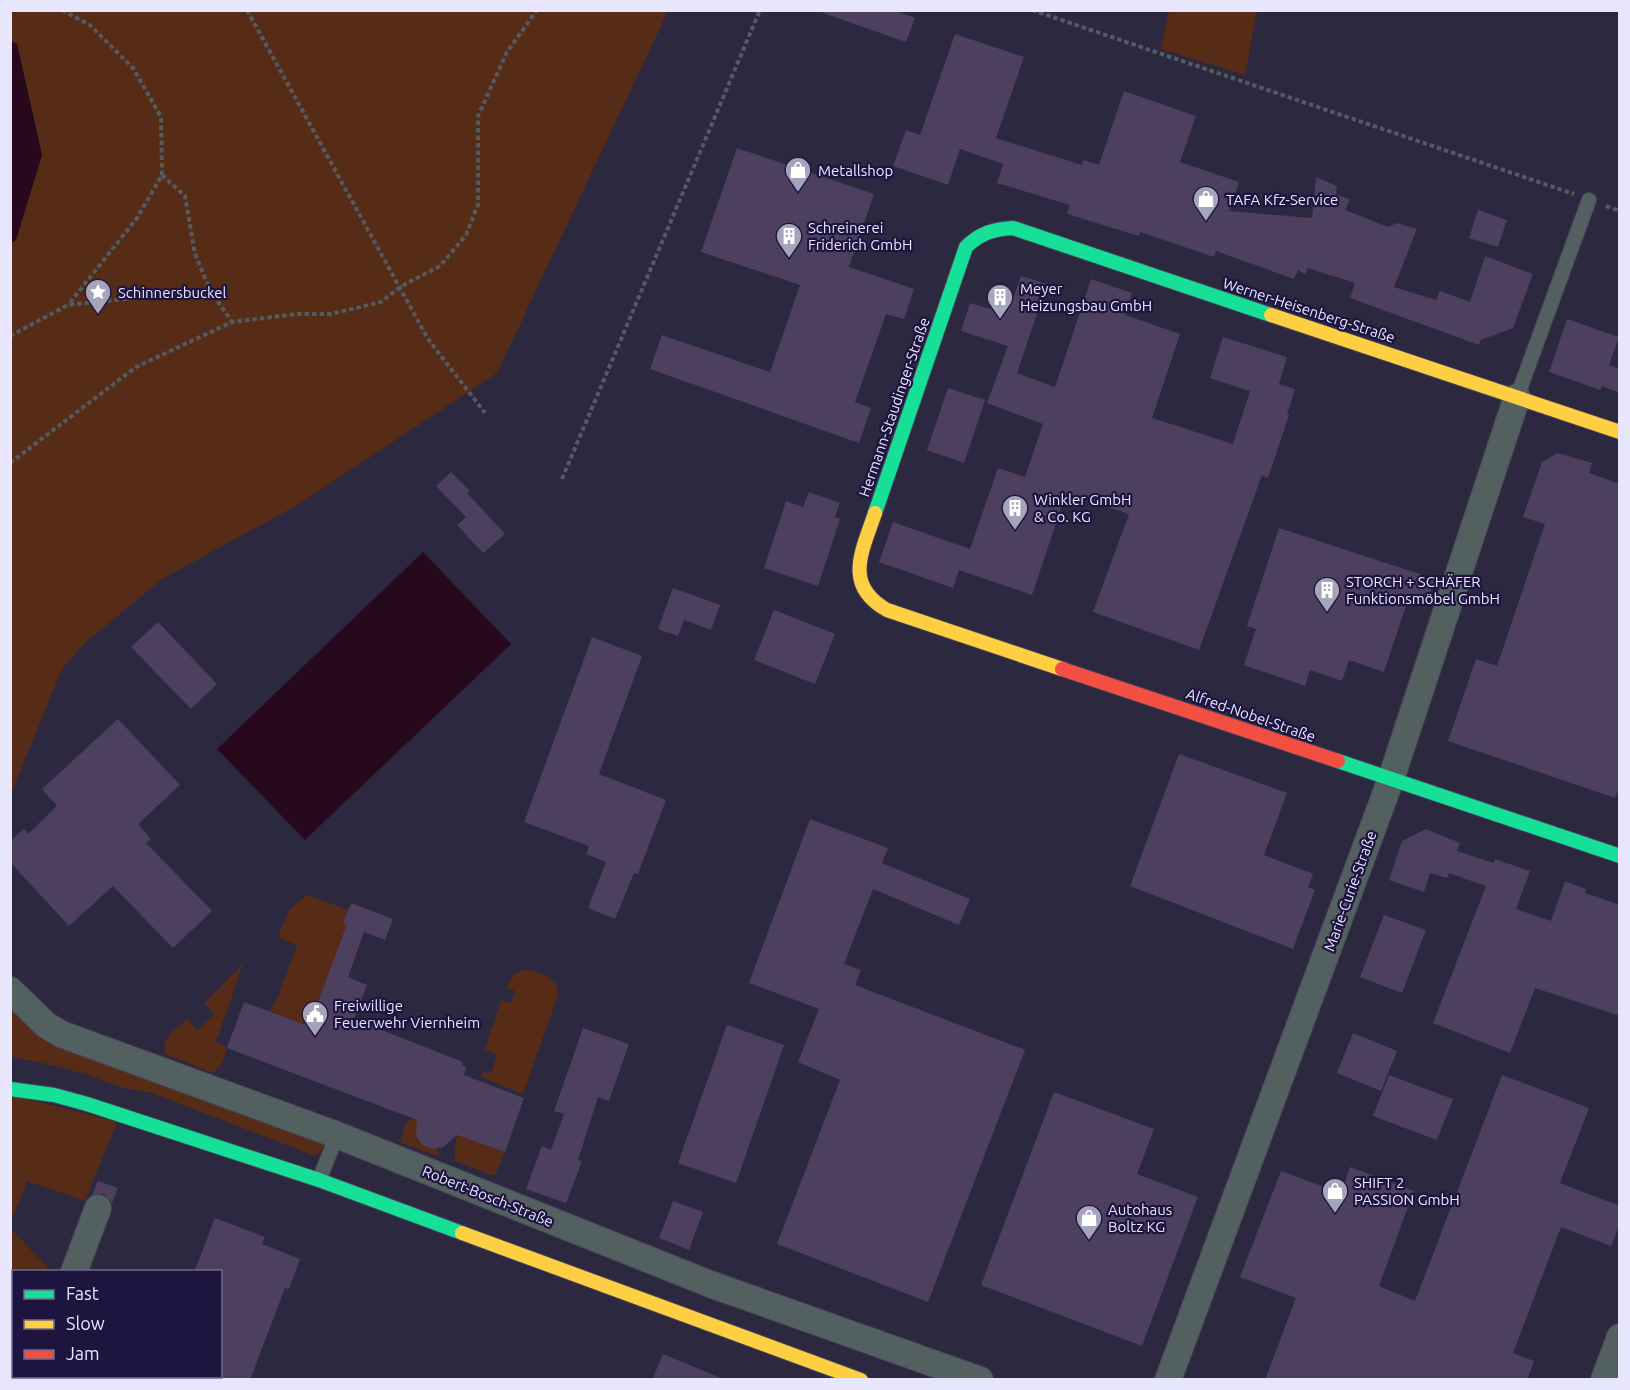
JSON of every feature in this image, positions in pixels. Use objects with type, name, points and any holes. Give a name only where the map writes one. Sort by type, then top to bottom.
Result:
[{"type":"street","name":"Werner-Heisenberg-Straße","points":[[987,231],[1013,228],[1620,432]]},
{"type":"street","name":"Hermann-Staudinger-Straße","points":[[873,603],[863,589],[859,575],[859,560],[966,247],[975,237],[987,231]]},
{"type":"street","name":"Marie-Curie-Straße","points":[[1168,1380],[1391,780],[1518,397]]},
{"type":"street","name":"Alfred-Nobel-Straße","points":[[873,603],[887,610],[1620,856]]},
{"type":"street","name":"Robert-Bosch-Straße","points":[[10,990],[46,1025],[62,1034],[337,1135],[710,1284],[980,1380]]},
{"type":"street","points":[[10,1089],[54,1095],[76,1101],[318,1180],[861,1380]]},
{"type":"street","points":[[193,1124],[318,1180]]},
{"type":"street","points":[[75,1270],[98,1208]]},
{"type":"street","points":[[1604,1380],[1620,1337]]},
{"type":"lane","points":[[1518,397],[1589,200]]},
{"type":"lane","points":[[318,1180],[337,1135]]},
{"type":"path","points":[[62,10],[90,25],[133,68],[162,117],[162,175],[137,218],[68,305]]},
{"type":"path","points":[[247,10],[428,339],[485,413]]},
{"type":"path","points":[[10,463],[136,367],[232,322],[297,314],[330,314],[381,302],[400,287],[440,266],[466,234],[478,205],[478,116],[507,52],[537,10]]},
{"type":"path","points":[[562,479],[760,10]]},
{"type":"path","points":[[1032,10],[1589,200]]},
{"type":"path","points":[[162,175],[185,196],[195,254],[210,290],[232,322]]},
{"type":"path","points":[[10,336],[68,305],[210,290]]},
{"type":"shaded area","points":[[11,10],[668,11],[497,373],[299,504],[162,579],[85,643],[62,669],[11,794],[11,243],[16,240],[42,155],[17,44],[11,41]]},
{"type":"shaded area","points":[[1169,11],[1257,11],[1245,75],[1161,49]]},
{"type":"shaded area","points":[[11,41],[17,44],[42,155],[16,240],[11,243]]},
{"type":"shaded area","points":[[423,552],[511,644],[305,840],[217,749]]},
{"type":"shaded area","points":[[307,895],[348,910],[344,923],[347,924],[309,1026],[270,1011],[278,997],[297,945],[278,937],[289,910]]},
{"type":"shaded area","points":[[243,964],[216,1042],[227,1048],[222,1065],[212,1073],[165,1054],[167,1038],[187,1019],[197,1030],[214,1014],[204,1003]]},
{"type":"shaded area","points":[[523,970],[546,976],[555,984],[558,995],[523,1094],[481,1077],[483,1072],[491,1073],[497,1055],[485,1049],[501,1000],[511,1003],[515,991],[506,988],[513,975]]},
{"type":"shaded area","points":[[10,1001],[324,1141],[324,1146],[320,1153],[313,1155],[152,1093],[124,1088],[47,1064],[11,1057]]},
{"type":"shaded area","points":[[11,1095],[117,1122],[85,1201],[27,1181],[11,1222]]},
{"type":"shaded area","points":[[414,1118],[425,1122],[416,1136],[425,1146],[438,1148],[439,1157],[400,1142],[406,1123]]},
{"type":"shaded area","points":[[457,1134],[505,1152],[495,1175],[454,1161]]},
{"type":"shaded area","points":[[10,1229],[50,1270],[12,1270],[12,1274]]},
{"type":"building","points":[[824,10],[893,10],[915,18],[906,42],[823,13]]},
{"type":"building","points":[[955,34],[1024,57],[996,138],[1082,165],[1083,160],[1099,165],[1124,91],[1196,116],[1180,162],[1239,182],[1229,211],[1312,218],[1316,177],[1337,186],[1336,195],[1350,199],[1345,210],[1388,227],[1397,223],[1417,229],[1394,287],[1436,300],[1440,291],[1470,302],[1485,256],[1533,274],[1513,328],[1481,340],[1479,345],[1350,298],[1355,283],[1308,268],[1305,274],[1298,270],[1294,279],[1216,251],[1214,257],[1140,232],[1139,236],[1067,214],[1070,205],[997,183],[1003,164],[960,149],[948,185],[893,166],[906,130],[920,135]]},
{"type":"building","points":[[737,148],[874,194],[849,267],[914,289],[904,319],[886,314],[855,402],[871,408],[859,443],[650,369],[662,335],[770,372],[800,285],[701,252]]},
{"type":"building","points":[[1478,210],[1507,220],[1498,247],[1469,238]]},
{"type":"building","points":[[1021,276],[1047,284],[1017,373],[1055,387],[1091,279],[1132,293],[1125,315],[1180,334],[1152,418],[1233,444],[1250,391],[1210,378],[1223,337],[1287,357],[1279,384],[1295,389],[1287,415],[1289,415],[1268,478],[1262,475],[1199,650],[1093,612],[1129,514],[1066,493],[1032,595],[959,570],[953,588],[879,562],[893,522],[970,549],[998,468],[1025,477],[1043,424],[987,403],[1008,346],[961,331],[970,303],[990,309],[994,297],[1012,302]]},
{"type":"building","points":[[1567,319],[1619,337],[1609,365],[1620,369],[1620,393],[1602,386],[1600,390],[1549,372]]},
{"type":"building","points":[[948,388],[985,400],[964,463],[927,450]]},
{"type":"building","points":[[1558,453],[1592,463],[1589,473],[1620,484],[1620,784],[1615,798],[1448,741],[1476,659],[1497,666],[1545,524],[1523,517],[1542,462]]},
{"type":"building","points":[[451,472],[470,491],[467,493],[505,534],[483,553],[457,525],[466,517],[436,486]]},
{"type":"building","points":[[809,492],[840,503],[835,517],[840,519],[818,586],[764,568],[786,501],[803,507]]},
{"type":"building","name":"STORCH + SCHÄFER Funktionsmöbel GmbH","points":[[1279,528],[1435,579],[1428,600],[1410,594],[1384,672],[1349,660],[1342,681],[1310,670],[1305,686],[1244,665],[1256,629],[1247,626]]},
{"type":"building","points":[[673,588],[720,605],[711,630],[684,620],[678,636],[658,629]]},
{"type":"building","points":[[774,610],[835,634],[815,684],[754,660]]},
{"type":"building","points":[[158,622],[217,684],[191,709],[131,647]]},
{"type":"building","points":[[592,637],[642,656],[599,774],[666,800],[638,874],[634,873],[615,919],[588,908],[606,862],[586,854],[589,846],[524,822]]},
{"type":"building","points":[[118,719],[180,785],[138,824],[151,839],[146,843],[212,911],[173,948],[113,886],[69,926],[10,862],[10,841],[24,829],[28,834],[57,806],[42,789]]},
{"type":"building","points":[[1179,754],[1287,793],[1264,855],[1313,874],[1308,887],[1315,890],[1293,949],[1130,886]]},
{"type":"building","points":[[810,819],[888,848],[882,863],[970,899],[959,925],[873,889],[844,964],[861,970],[855,985],[1025,1050],[928,1302],[777,1244],[840,1080],[798,1062],[819,1009],[749,983]]},
{"type":"building","points":[[1426,829],[1460,843],[1457,851],[1494,863],[1495,859],[1530,871],[1516,909],[1551,921],[1565,881],[1586,889],[1585,893],[1620,905],[1620,1016],[1535,988],[1510,1053],[1433,1023],[1486,886],[1449,873],[1447,878],[1430,873],[1424,892],[1389,880],[1402,841]]},
{"type":"building","name":"Freiwillige Feuerwehr Viernheim","points":[[351,903],[393,919],[385,940],[364,932],[348,977],[367,985],[354,1019],[463,1062],[462,1065],[466,1067],[464,1075],[524,1098],[505,1152],[457,1135],[443,1147],[432,1149],[422,1145],[416,1136],[417,1120],[227,1048],[244,1002],[309,1026],[347,924],[343,923]]},
{"type":"building","points":[[1384,915],[1426,930],[1402,993],[1360,977]]},
{"type":"building","points":[[727,1025],[784,1045],[736,1183],[678,1163]]},
{"type":"building","points":[[583,1028],[629,1044],[609,1101],[598,1097],[578,1160],[582,1161],[566,1203],[526,1189],[542,1146],[551,1150],[564,1114],[554,1111]]},
{"type":"building","points":[[1353,1033],[1397,1051],[1381,1091],[1337,1073]]},
{"type":"building","points":[[1389,1075],[1453,1099],[1437,1140],[1373,1116]]},
{"type":"building","points":[[1502,1075],[1589,1108],[1560,1183],[1620,1206],[1620,1224],[1611,1246],[1561,1227],[1513,1353],[1534,1361],[1527,1380],[1265,1380],[1296,1298],[1240,1277],[1281,1171],[1341,1193],[1350,1167],[1414,1191],[1379,1286],[1415,1301]]},
{"type":"building","name":"Autohaus Boltz KG","points":[[1054,1092],[1154,1129],[1137,1174],[1198,1197],[1142,1346],[981,1285]]},
{"type":"building","points":[[98,1181],[118,1188],[112,1203],[104,1194],[92,1195]]},
{"type":"building","points":[[673,1201],[703,1212],[689,1250],[659,1238]]},
{"type":"building","points":[[215,1218],[265,1237],[262,1244],[300,1259],[289,1289],[285,1288],[250,1380],[220,1380],[222,1378],[222,1270],[195,1270]]},
{"type":"building","points":[[663,1354],[723,1379],[723,1380],[652,1380]]},
{"type":"traffic: fast","points":[[875,513],[966,247],[982,235],[1000,229],[1013,228],[1271,315]]},
{"type":"traffic: fast","points":[[1338,761],[1620,856]]},
{"type":"traffic: fast","points":[[10,1089],[54,1095],[87,1104],[319,1180],[462,1233]]},
{"type":"traffic: slow","points":[[1271,315],[1620,432]]},
{"type":"traffic: slow","points":[[875,513],[861,554],[860,567],[860,579],[873,600],[887,610],[1062,669]]},
{"type":"traffic: slow","points":[[462,1233],[861,1380]]},
{"type":"traffic: jam","points":[[1062,669],[1338,761]]},
{"type":"place","name":"Metallshop","points":[[798,193]]},
{"type":"place","name":"TAFA Kfz-Service","points":[[1206,222]]},
{"type":"place","name":"Schreinerei Friderich GmbH","points":[[789,259]]},
{"type":"place","name":"Schinnersbuckel","points":[[98,315]]},
{"type":"place","name":"Meyer Heizungsbau GmbH","points":[[1000,320]]},
{"type":"place","name":"Winkler GmbH & Co. KG","points":[[1015,531]]},
{"type":"place","name":"STORCH + SCHÄFER Funktionsmöbel GmbH","points":[[1327,613]]},
{"type":"place","name":"Freiwillige Feuerwehr Viernheim","points":[[315,1037]]},
{"type":"place","name":"SHIFT 2 PASSION GmbH","points":[[1335,1214]]},
{"type":"place","name":"Autohaus Boltz KG","points":[[1089,1241]]}]
